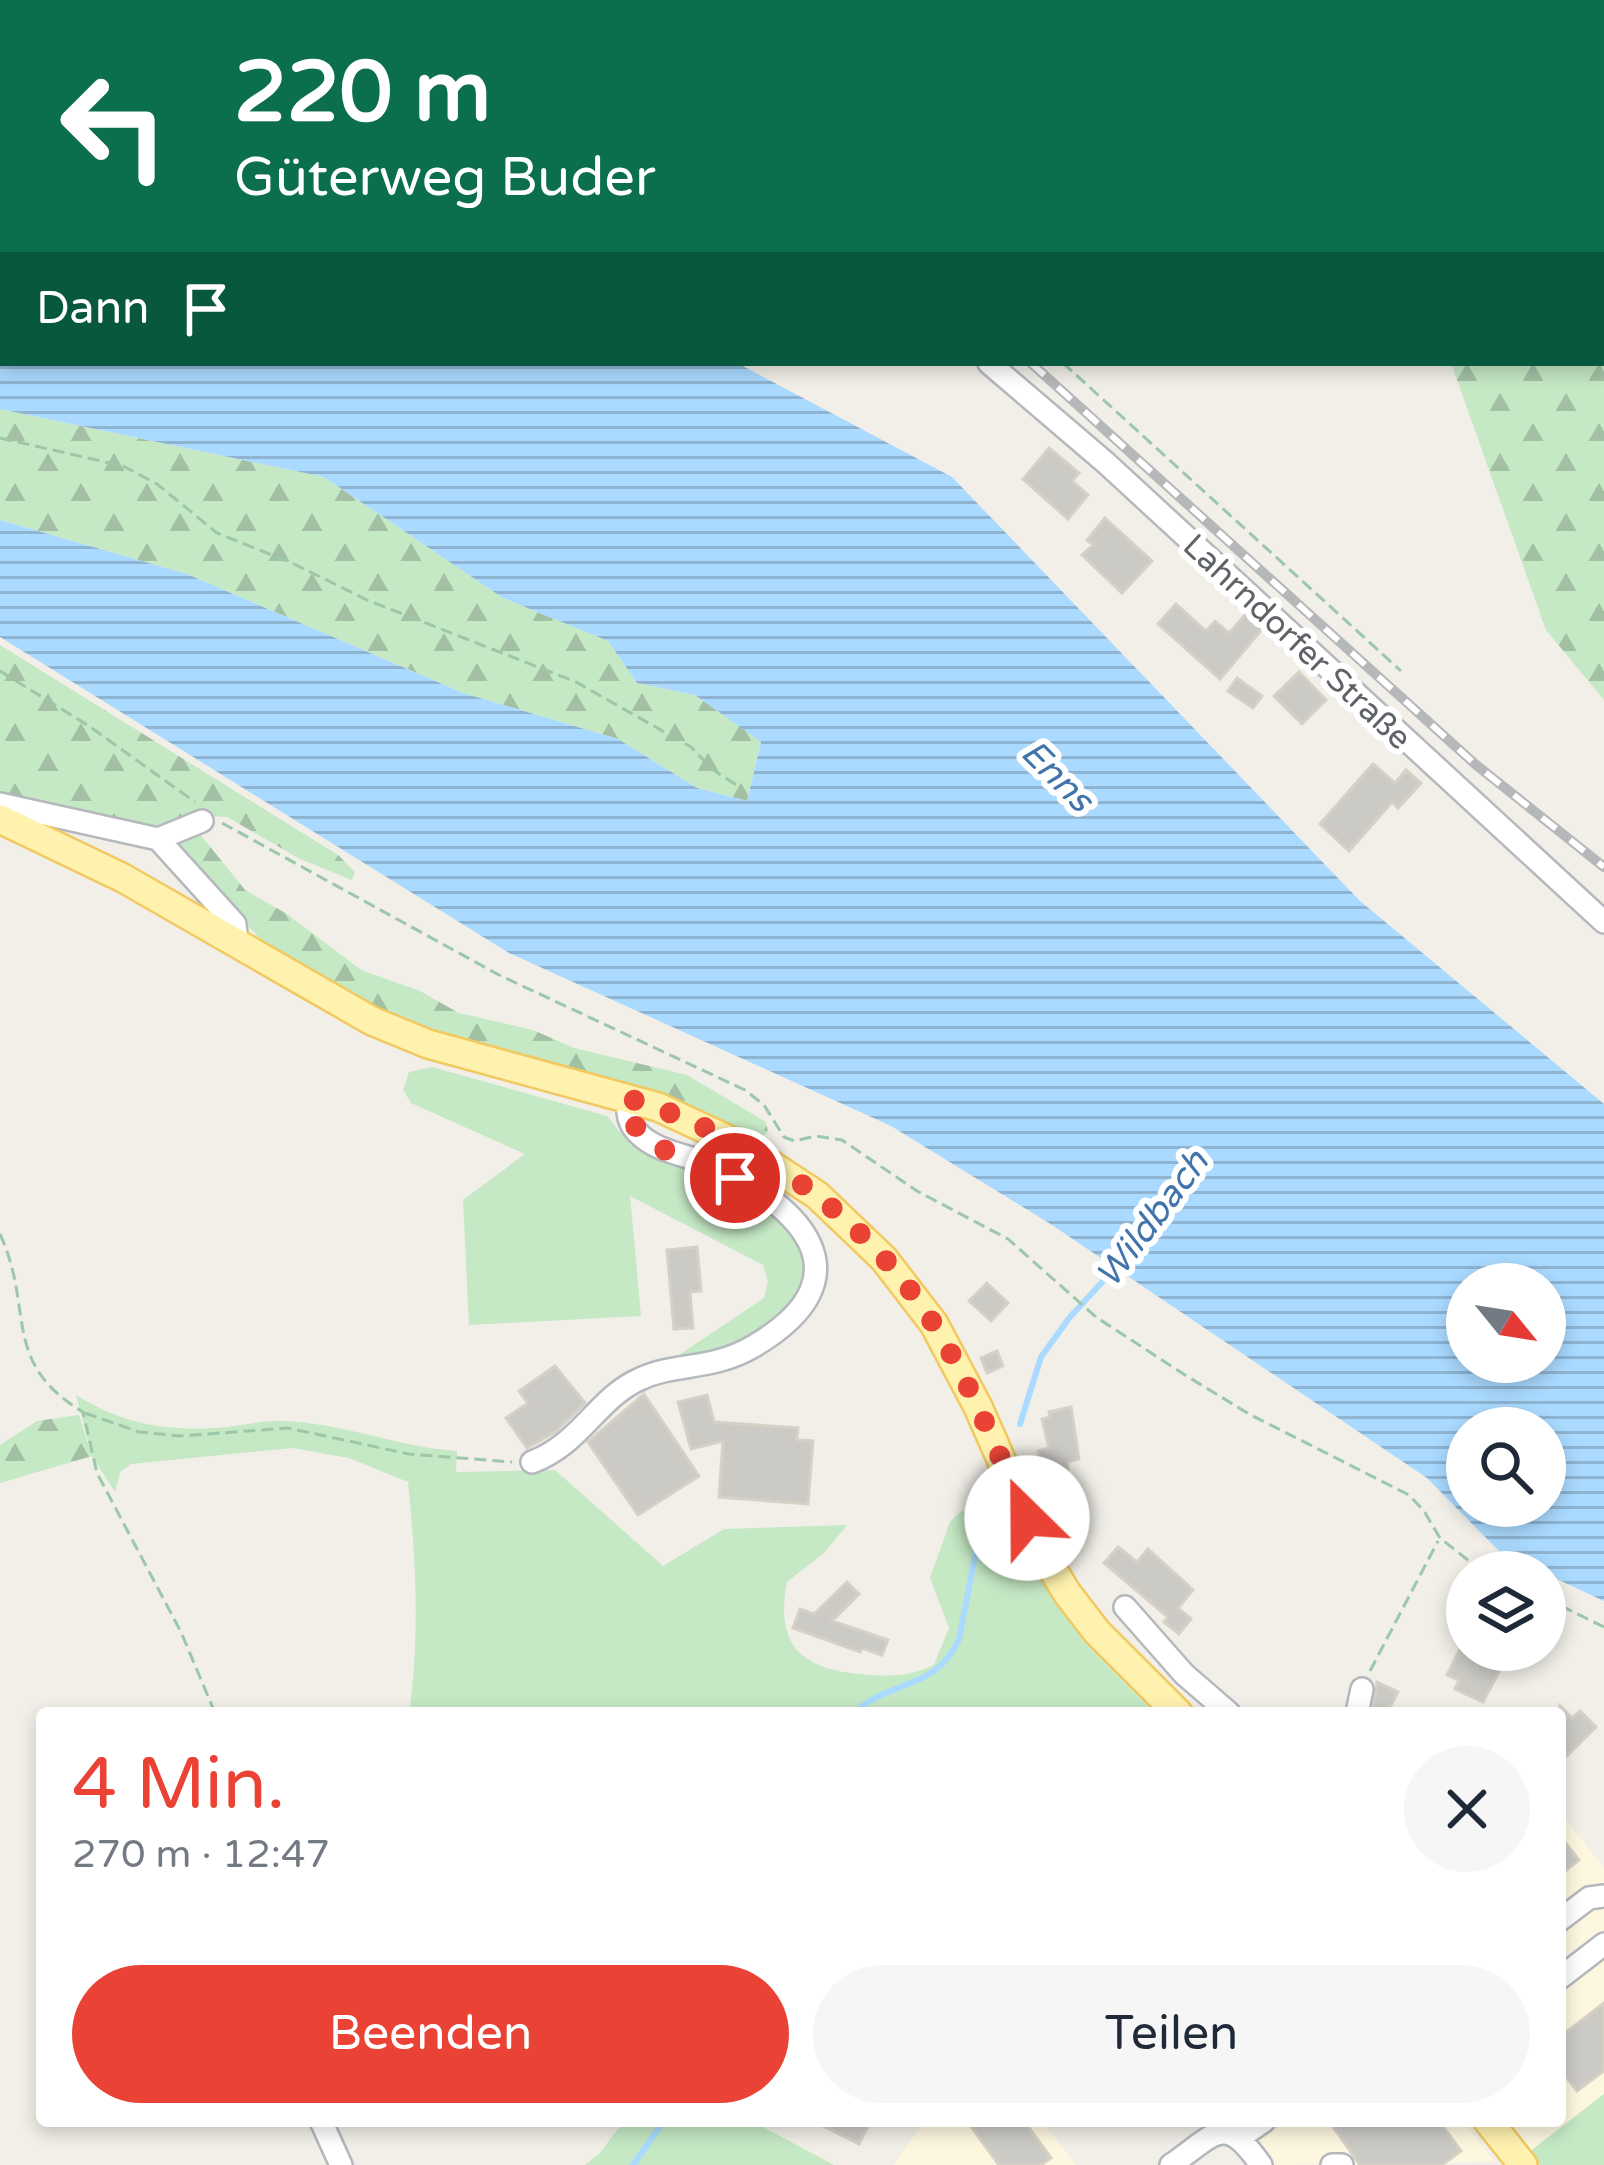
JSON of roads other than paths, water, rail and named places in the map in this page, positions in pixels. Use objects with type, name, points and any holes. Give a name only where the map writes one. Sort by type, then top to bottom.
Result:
[{"type":"main road","points":[[0,819],[63,846],[372,1021],[428,1044],[627,1098],[699,1124],[781,1169],[851,1224],[934,1324],[957,1363],[1042,1552],[1067,1593],[1097,1632],[1172,1707]]},
{"type":"main road","points":[[1493,2127],[1523,2165]]},
{"type":"street","name":"Lahrndorfer Straße","points":[[992,366],[1121,477],[1604,922]]},
{"type":"street","points":[[0,804],[158,838],[202,821]]},
{"type":"street","points":[[158,838],[236,924],[237,944]]},
{"type":"street","points":[[532,1462],[565,1446],[627,1385],[646,1376],[727,1360],[755,1346],[796,1314],[812,1294],[818,1276],[812,1245],[796,1222],[712,1165],[648,1142],[628,1119],[627,1098]]},
{"type":"street","points":[[1124,1607],[1184,1674],[1222,1707]]},
{"type":"street","points":[[1358,1707],[1362,1689]]},
{"type":"street","points":[[1566,1915],[1589,1898],[1604,1896]]},
{"type":"street","points":[[1566,1973],[1604,1944]]},
{"type":"street","points":[[324,2127],[340,2165]]},
{"type":"street","points":[[1241,2137],[1255,2127]]},
{"type":"street","points":[[1172,2165],[1216,2134],[1229,2132],[1241,2137],[1261,2165]]},
{"type":"street","points":[[1332,2165],[1342,2165]]},
{"type":"water","name":"Enns","points":[[0,366],[743,366],[952,477],[1360,901],[1604,1104],[1604,1601],[1566,1583],[1566,1551],[1499,1551],[1475,1527],[1566,1527],[1566,1407],[1446,1407],[1446,1497],[1427,1478],[1049,1223],[891,1126],[509,953],[0,637],[0,520],[187,574],[463,693],[618,739],[697,788],[747,801],[761,742],[695,695],[637,683],[608,641],[503,598],[324,477],[0,409]]},
{"type":"waterway","name":"Wildbach","points":[[1020,1424],[1041,1357],[1116,1267]]},
{"type":"waterway","name":"Wildbach","points":[[862,1707],[925,1676],[949,1656],[959,1639],[981,1525]]},
{"type":"waterway","name":"Wildbach","points":[[633,2165],[660,2127]]},
{"type":"railway","points":[[1034,366],[1475,764],[1604,867]]}]
